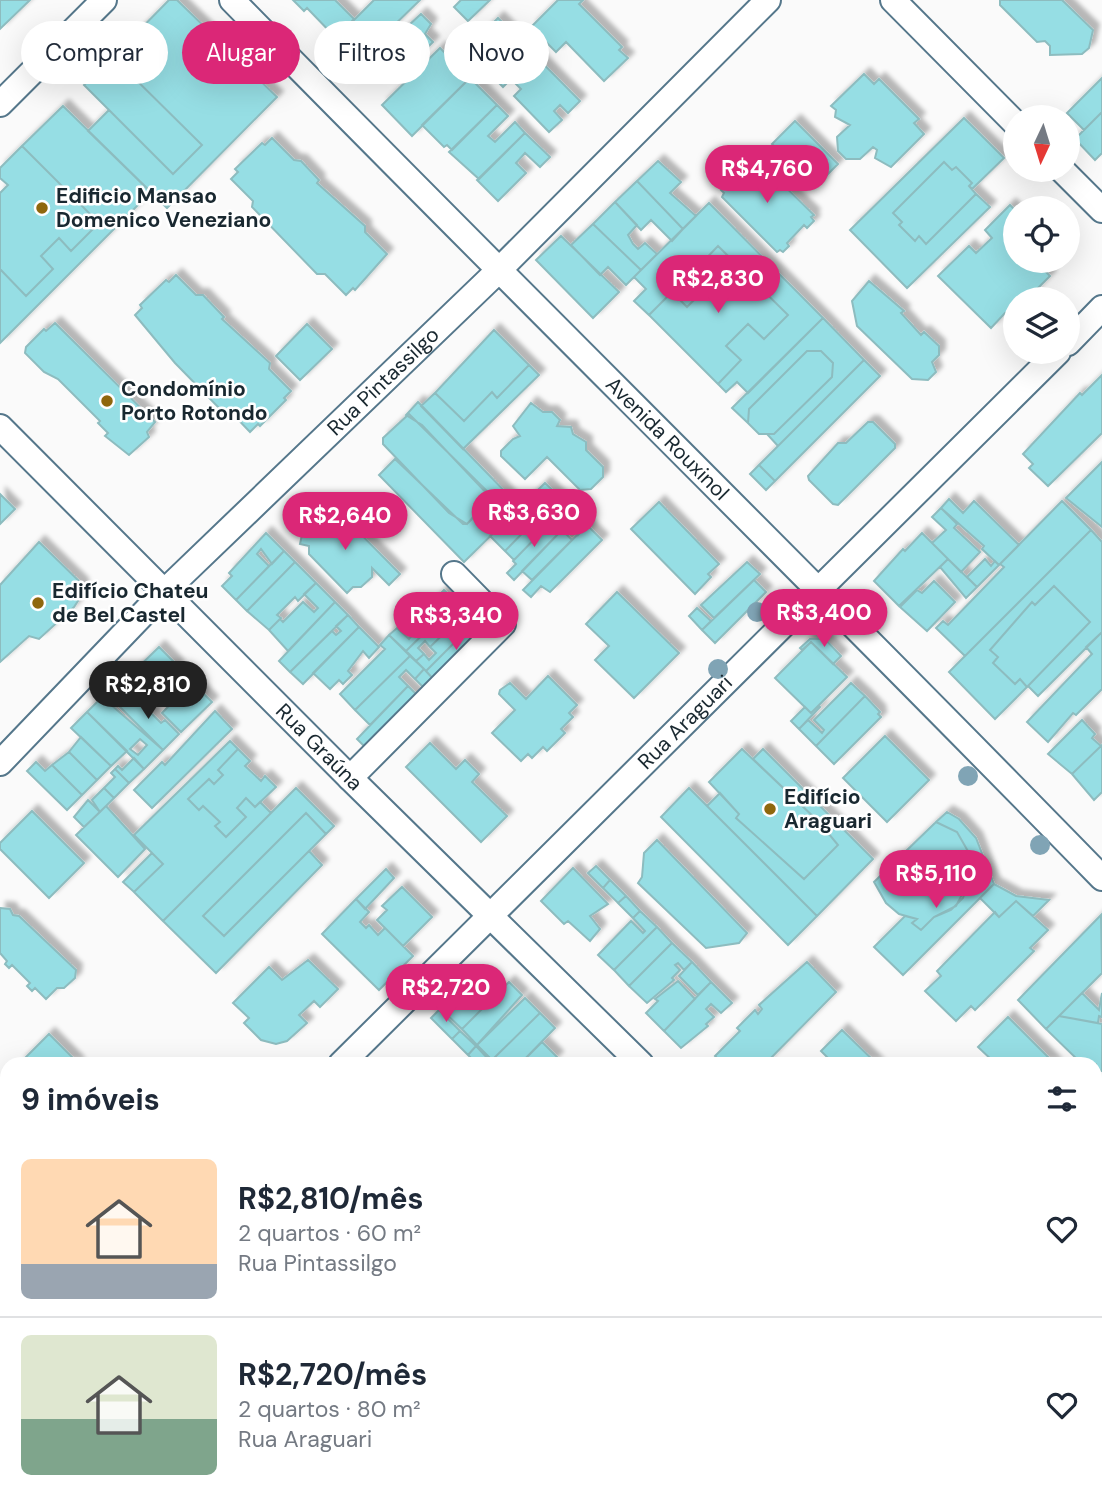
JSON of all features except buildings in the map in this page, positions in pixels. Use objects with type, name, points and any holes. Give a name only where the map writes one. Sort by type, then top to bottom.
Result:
[{"type":"street","points":[[0,104],[104,0]]},
{"type":"street","name":"Avenida Rouxinol","points":[[232,0],[498,271],[820,590],[1102,878]]},
{"type":"street","name":"Rua Pintassilgo","points":[[0,763],[164,592],[498,271],[768,0]]},
{"type":"street","points":[[893,0],[1003,111]]},
{"type":"street","points":[[1074,182],[1102,210]]},
{"type":"street","points":[[1080,331],[1102,308]]},
{"type":"street","name":"Rua Araguari","points":[[348,1057],[1046,364]]},
{"type":"street","name":"Rua Graúna","points":[[0,427],[488,915],[635,1057]]},
{"type":"street","points":[[350,778],[503,624],[454,574]]},
{"type":"place","name":"Edificio Mansao Domenico Veneziano","points":[[42,208]]},
{"type":"place","name":"Condomínio Porto Rotondo","points":[[107,401]]},
{"type":"place","name":"Edifício Chateu de Bel Castel","points":[[38,603]]},
{"type":"place","name":"Edifício Araguari","points":[[770,809]]}]
